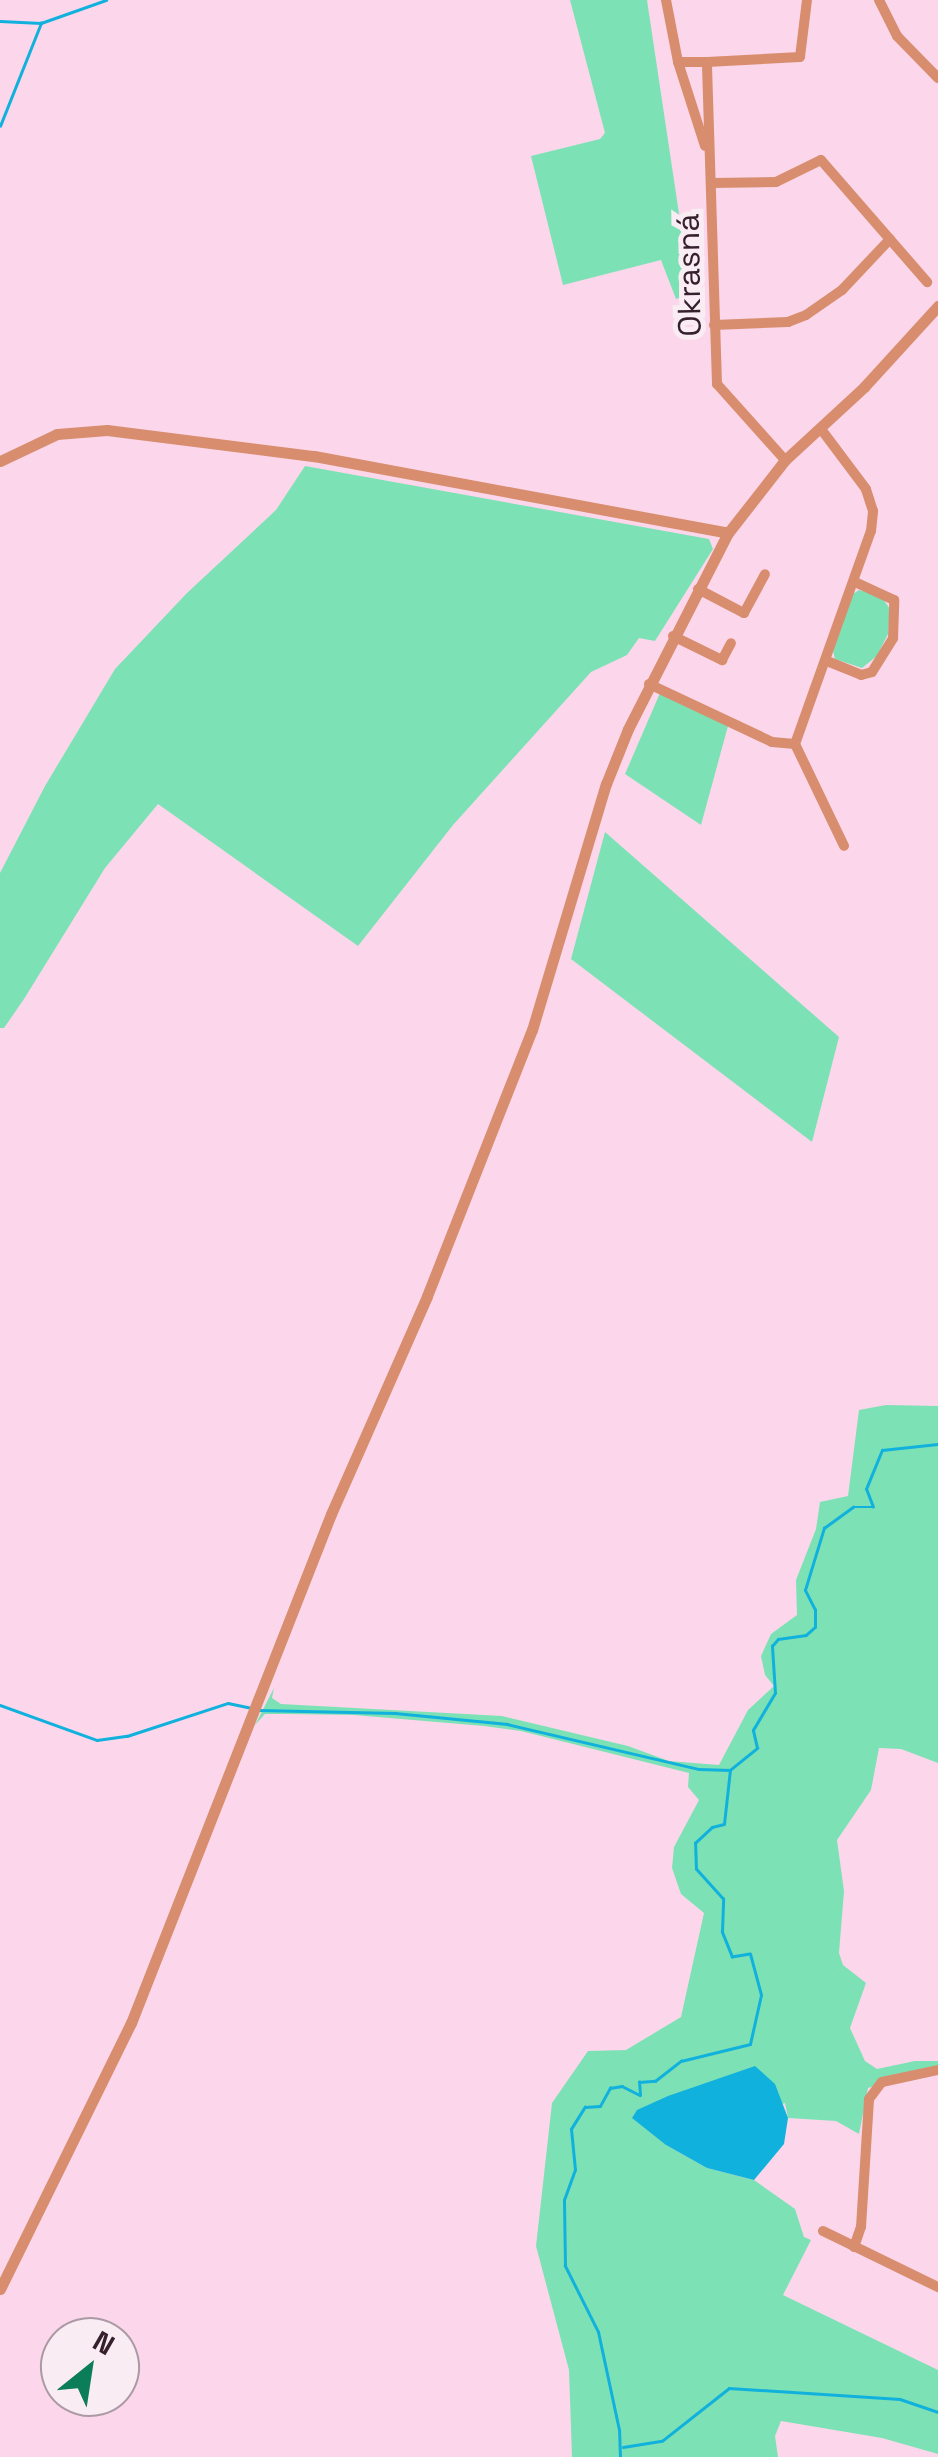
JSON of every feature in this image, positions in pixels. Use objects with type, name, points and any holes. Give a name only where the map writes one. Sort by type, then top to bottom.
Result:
[{"type":"street","points":[[666,0],[678,62],[710,161]]},
{"type":"street","points":[[678,62],[800,56],[806,0]]},
{"type":"street","points":[[879,0],[897,36],[938,78]]},
{"type":"street","name":"Okrasná","points":[[707,62],[717,384],[785,460]]},
{"type":"street","points":[[712,183],[776,182],[822,160],[927,282]]},
{"type":"street","points":[[714,325],[788,322],[806,315],[842,290],[890,239]]},
{"type":"street","points":[[0,2289],[130,2024],[331,1514],[427,1296],[532,1030],[612,765],[649,684],[728,534],[785,460],[938,306]]},
{"type":"street","points":[[821,428],[852,467],[873,511],[872,531],[855,582],[848,590],[827,661],[795,744],[844,846]]},
{"type":"street","points":[[0,461],[58,434],[107,430],[314,456],[728,534]]},
{"type":"street","points":[[698,589],[744,613],[765,574]]},
{"type":"street","points":[[827,661],[861,675],[872,672],[893,638],[894,600],[855,582]]},
{"type":"street","points":[[673,636],[722,660],[731,643]]},
{"type":"street","points":[[649,684],[772,742],[795,744]]},
{"type":"street","points":[[854,2247],[860,2228],[869,2099],[882,2082],[938,2070]]},
{"type":"street","points":[[823,2231],[938,2287]]},
{"type":"green space","points":[[570,0],[647,0],[691,294],[676,299],[661,260],[563,285],[531,156],[600,139],[605,133]]},
{"type":"green space","points":[[305,466],[709,539],[713,549],[655,641],[639,638],[627,655],[591,672],[453,825],[358,946],[158,804],[105,868],[24,999],[4,1028],[0,1028],[0,873],[45,786],[115,669],[187,593],[276,510]]},
{"type":"green space","points":[[859,590],[881,596],[890,609],[888,634],[877,656],[862,668],[835,659],[833,651],[850,596]]},
{"type":"green space","points":[[660,693],[728,726],[701,825],[625,774]]},
{"type":"green space","points":[[605,832],[839,1037],[812,1142],[571,959]]},
{"type":"green space","points":[[886,1405],[938,1406],[938,1763],[901,1749],[879,1748],[871,1790],[837,1840],[844,1891],[839,1953],[843,1965],[866,1983],[850,2028],[865,2061],[877,2069],[915,2061],[938,2061],[938,2067],[868,2088],[859,2134],[836,2121],[788,2118],[785,2103],[666,2145],[707,2168],[754,2180],[795,2209],[804,2237],[811,2240],[783,2295],[938,2370],[938,2454],[882,2438],[781,2421],[775,2436],[778,2457],[572,2457],[569,2370],[536,2246],[552,2103],[588,2051],[626,2050],[681,2017],[704,1913],[681,1894],[672,1868],[674,1847],[699,1800],[688,1787],[689,1773],[521,1731],[484,1726],[354,1715],[286,1714],[265,1714],[255,1725],[274,1688],[272,1698],[281,1704],[502,1716],[628,1746],[669,1761],[719,1765],[748,1710],[774,1686],[765,1675],[761,1656],[771,1634],[797,1615],[796,1580],[816,1529],[820,1502],[848,1496],[859,1410]]},
{"type":"water","points":[[755,2066],[775,2084],[788,2118],[784,2144],[754,2180],[707,2168],[666,2145],[632,2118],[637,2110],[668,2096]]},
{"type":"waterway","points":[[0,21],[41,23],[106,0]]},
{"type":"waterway","points":[[0,126],[41,23]]},
{"type":"waterway","points":[[620,2457],[619,2430],[598,2332],[565,2266],[564,2200],[575,2170],[571,2129],[585,2107],[600,2106],[610,2088],[622,2086],[640,2095],[639,2082],[655,2081],[681,2061],[750,2044],[761,1995],[750,1954],[732,1957],[722,1932],[723,1899],[696,1869],[695,1843],[712,1827],[724,1824],[730,1770],[757,1748],[753,1730],[775,1693],[772,1646],[778,1639],[806,1635],[815,1627],[815,1610],[805,1590],[824,1528],[853,1507],[873,1507],[866,1489],[882,1450],[938,1444]]},
{"type":"waterway","points":[[0,1705],[97,1740],[127,1736],[228,1703],[251,1708]]},
{"type":"waterway","points":[[259,1710],[395,1713],[507,1724],[699,1769],[730,1770]]},
{"type":"waterway","points":[[623,2447],[662,2441],[729,2388],[900,2399],[938,2412]]}]
